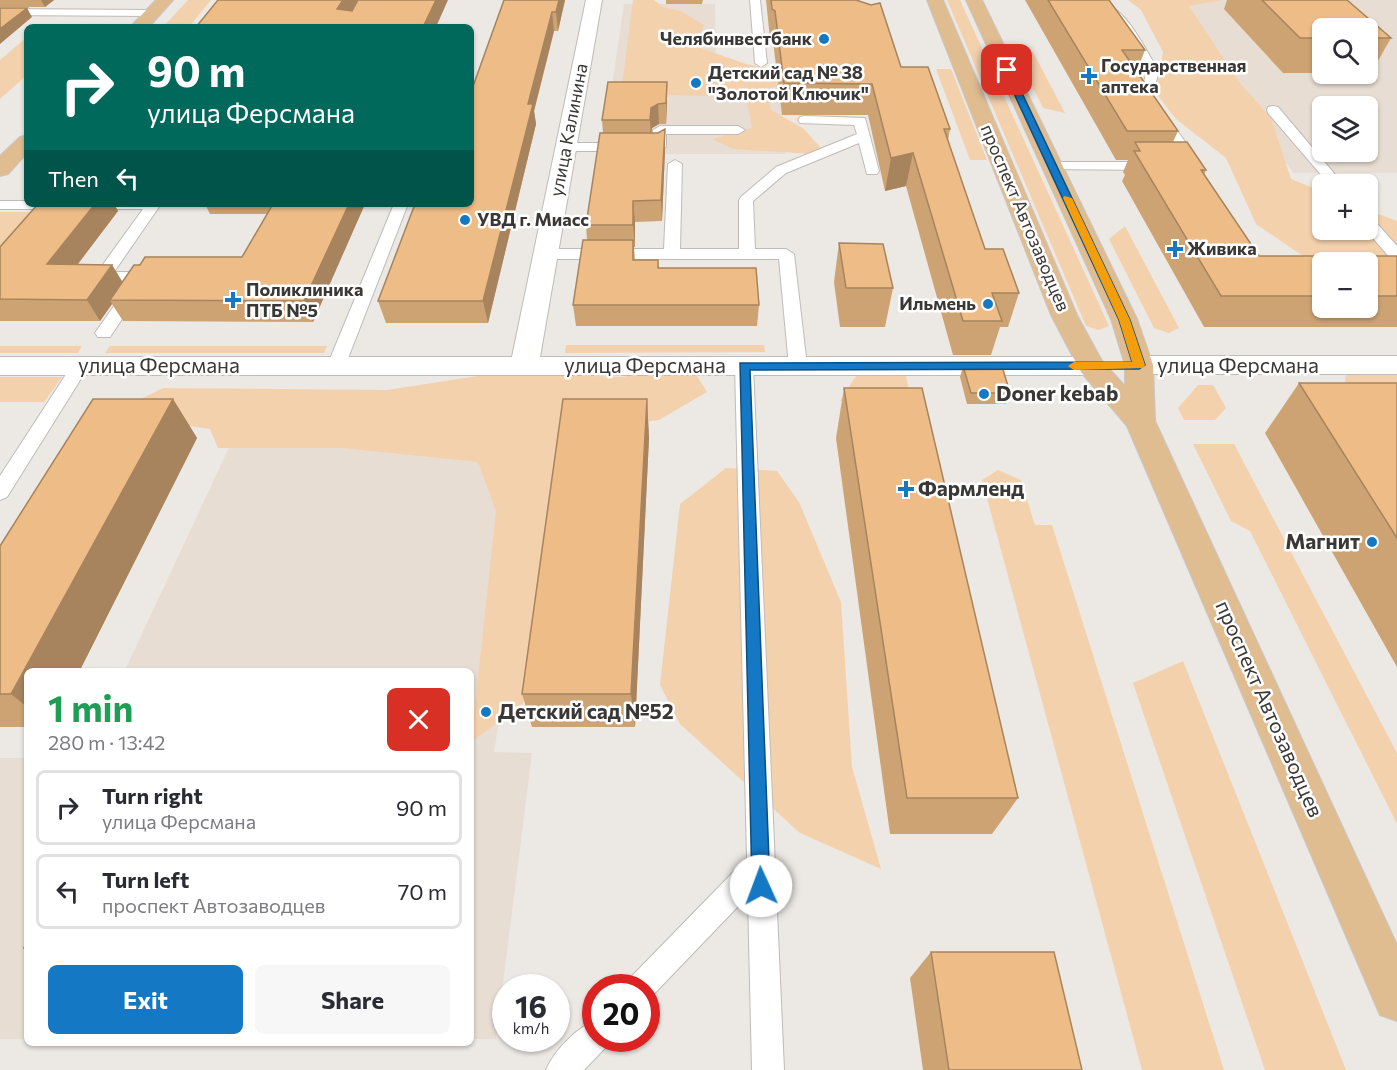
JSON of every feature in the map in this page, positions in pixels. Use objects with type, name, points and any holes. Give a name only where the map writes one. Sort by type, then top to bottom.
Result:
[{"type":"main road","points":[[142,24],[165,0]]},
{"type":"main road","name":"проспект Автозаводцев","points":[[935,0],[1064,315],[1091,366],[1140,421],[1397,998]]},
{"type":"main road","name":"проспект Автозаводцев","points":[[974,0],[1124,320],[1139,365],[1140,421]]},
{"type":"main road","points":[[0,169],[24,144]]},
{"type":"main road","name":"улица Ферсмана","points":[[1091,366],[1139,365]]},
{"type":"street","name":"улица Калинина","points":[[524,366],[594,0]]},
{"type":"street","name":"улица Ферсмана","points":[[1139,365],[1397,365]]},
{"type":"street","name":"улица Ферсмана","points":[[0,366],[1091,366]]},
{"type":"lane","points":[[0,7],[9,0]]},
{"type":"lane","points":[[755,0],[761,63]]},
{"type":"lane","points":[[1053,166],[1200,171],[1146,96],[1153,71],[1115,12],[1094,0]]},
{"type":"lane","points":[[0,12],[152,13]]},
{"type":"lane","points":[[1273,110],[1327,174]]},
{"type":"lane","points":[[805,120],[860,121],[872,171]]},
{"type":"lane","points":[[566,147],[659,147],[660,130],[738,130]]},
{"type":"lane","points":[[747,254],[746,200],[782,170],[864,136]]},
{"type":"lane","points":[[672,254],[675,164]]},
{"type":"lane","points":[[0,205],[24,205]]},
{"type":"lane","points":[[104,333],[142,277],[102,277],[153,207]]},
{"type":"lane","points":[[336,366],[400,207]]},
{"type":"lane","points":[[1378,234],[1397,256]]},
{"type":"lane","points":[[545,254],[786,254],[798,366]]},
{"type":"lane","points":[[0,492],[80,366]]},
{"type":"lane","points":[[744,366],[768,1070]]},
{"type":"lane","points":[[654,974],[761,863]]},
{"type":"lane","points":[[562,1070],[582,1049]]},
{"type":"shaded area","points":[[188,0],[211,0],[191,24],[166,24]]},
{"type":"shaded area","points":[[633,0],[654,0],[663,7],[681,11],[704,25],[695,46],[746,64],[789,72],[797,84],[767,88],[771,110],[804,129],[827,155],[733,149],[712,139],[752,128],[746,97],[621,94]]},
{"type":"shaded area","points":[[947,0],[960,0],[1109,326],[1099,330],[1086,326]]},
{"type":"shaded area","points":[[1128,0],[1222,0],[1189,6],[1240,83],[1271,118],[1291,179],[1312,188],[1312,240],[1378,240],[1378,214],[1397,221],[1397,256],[1378,256],[1378,252],[1312,252],[1312,258],[1306,258],[1256,224],[1226,158],[1176,119],[1156,93],[1163,52],[1141,10]]},
{"type":"shaded area","points":[[1156,0],[1397,0],[1397,173],[1294,173]]},
{"type":"shaded area","name":"Детский сад № 38 \"Золотой Ключик\"","points":[[624,4],[715,4],[716,77],[778,77],[786,154],[602,154]]},
{"type":"shaded area","points":[[24,40],[24,78],[0,99],[0,60]]},
{"type":"shaded area","points":[[1015,52],[1033,52],[1065,113],[1043,108]]},
{"type":"shaded area","points":[[936,69],[951,69],[987,160],[970,160]]},
{"type":"shaded area","points":[[0,212],[31,212],[0,250]]},
{"type":"shaded area","points":[[1125,226],[1179,328],[1169,333],[1154,328],[1109,239]]},
{"type":"shaded area","points":[[566,345],[764,345],[765,352],[565,353]]},
{"type":"shaded area","points":[[0,346],[82,346],[78,353],[0,353]]},
{"type":"shaded area","points":[[110,346],[327,346],[324,353],[105,353]]},
{"type":"shaded area","points":[[687,360],[707,392],[659,420],[561,431],[523,704],[474,740],[474,714],[496,511],[478,462],[343,448],[218,448],[210,429],[111,414],[163,388],[387,390],[497,373],[623,377]]},
{"type":"shaded area","points":[[1346,375],[1397,375],[1397,390],[1356,390],[1345,383]]},
{"type":"shaded area","points":[[856,376],[906,376],[911,401],[840,401]]},
{"type":"shaded area","points":[[0,377],[62,377],[44,402],[0,402]]},
{"type":"shaded area","points":[[1198,385],[1213,385],[1226,408],[1215,420],[1184,420],[1178,408]]},
{"type":"shaded area","name":"Детский сад №52","points":[[234,437],[543,437],[494,752],[532,753],[504,974],[492,974],[492,1039],[474,1039],[474,668],[126,668]]},
{"type":"shaded area","points":[[1193,444],[1234,444],[1397,753],[1397,824],[1250,531],[1231,521]]},
{"type":"shaded area","points":[[726,468],[777,471],[799,502],[841,602],[852,767],[881,869],[800,833],[680,724],[660,685],[680,504]]},
{"type":"shaded area","points":[[998,470],[1021,480],[1035,525],[1052,525],[1224,1070],[1142,1070],[982,480]]},
{"type":"shaded area","points":[[1183,661],[1346,1070],[1265,1070],[1133,683]]},
{"type":"shaded area","points":[[0,758],[24,758],[24,1039],[0,1039]]},
{"type":"building","points":[[218,0],[343,0],[337,9],[352,11],[358,0],[436,0],[424,24],[198,24]]},
{"type":"building","points":[[504,0],[559,0],[556,12],[552,12],[528,104],[533,104],[483,301],[378,301],[414,207],[474,207],[474,84]]},
{"type":"building","points":[[771,0],[856,0],[871,5],[880,3],[901,67],[928,67],[950,129],[944,129],[985,249],[1003,249],[1019,293],[992,293],[1002,321],[963,321],[913,153],[891,158],[872,84],[784,83],[775,11],[772,9]]},
{"type":"building","points":[[1048,0],[1109,0],[1145,50],[1122,50],[1178,131],[1127,131]]},
{"type":"building","points":[[1262,0],[1347,0],[1368,18],[1312,18],[1312,38],[1300,38]]},
{"type":"building","points":[[0,8],[27,8],[0,29]]},
{"type":"building","points":[[1378,27],[1391,38],[1378,38]]},
{"type":"building","points":[[608,82],[667,82],[666,103],[651,108],[650,120],[602,120]]},
{"type":"building","points":[[665,129],[661,200],[633,201],[633,225],[586,225],[600,133],[658,133]]},
{"type":"building","points":[[1135,142],[1187,142],[1206,170],[1201,170],[1259,256],[1312,256],[1312,296],[1221,296],[1134,151],[1140,151]]},
{"type":"building","points":[[35,207],[93,207],[47,264],[112,265],[87,300],[0,299],[0,247]]},
{"type":"building","points":[[271,207],[348,207],[304,301],[110,300],[134,265],[140,265],[145,257],[242,257]]},
{"type":"building","points":[[583,240],[633,240],[633,260],[658,260],[658,268],[756,268],[759,305],[573,305]]},
{"type":"building","points":[[839,243],[883,244],[893,288],[846,288]]},
{"type":"building","points":[[1378,256],[1397,256],[1397,296],[1378,296]]},
{"type":"building","points":[[963,366],[1002,366],[1010,393],[971,393]]},
{"type":"building","points":[[1299,383],[1397,383],[1397,538]]},
{"type":"building","points":[[844,388],[922,388],[1018,798],[907,798]]},
{"type":"building","points":[[93,399],[173,399],[11,694],[0,694],[0,546]]},
{"type":"building","points":[[563,399],[647,399],[631,694],[522,694]]},
{"type":"building","points":[[931,952],[1054,952],[1082,1070],[949,1070]]},
{"type":"slow traffic","points":[[1067,198],[1124,320],[1139,365],[1074,366]]},
{"type":"place","name":"Челябинвестбанк","points":[[824,39]]},
{"type":"place","name":"Государственная аптека","points":[[1089,76]]},
{"type":"place","name":"Детский сад № 38 \"Золотой Ключик\"","points":[[696,83]]},
{"type":"place","name":"УВД г. Миасс","points":[[465,220]]},
{"type":"place","name":"Живика","points":[[1175,249]]},
{"type":"place","name":"Поликлиника ПТБ №5","points":[[233,300]]},
{"type":"place","name":"Ильмень","points":[[988,304]]},
{"type":"place","name":"Doner kebab","points":[[984,394]]},
{"type":"place","name":"Фармленд","points":[[906,489]]},
{"type":"place","name":"Магнит","points":[[1372,542]]},
{"type":"place","name":"Детский сад №52","points":[[486,712]]},
{"type":"route","points":[[761,886],[744,366],[1139,365],[1124,320],[1007,70]]}]
